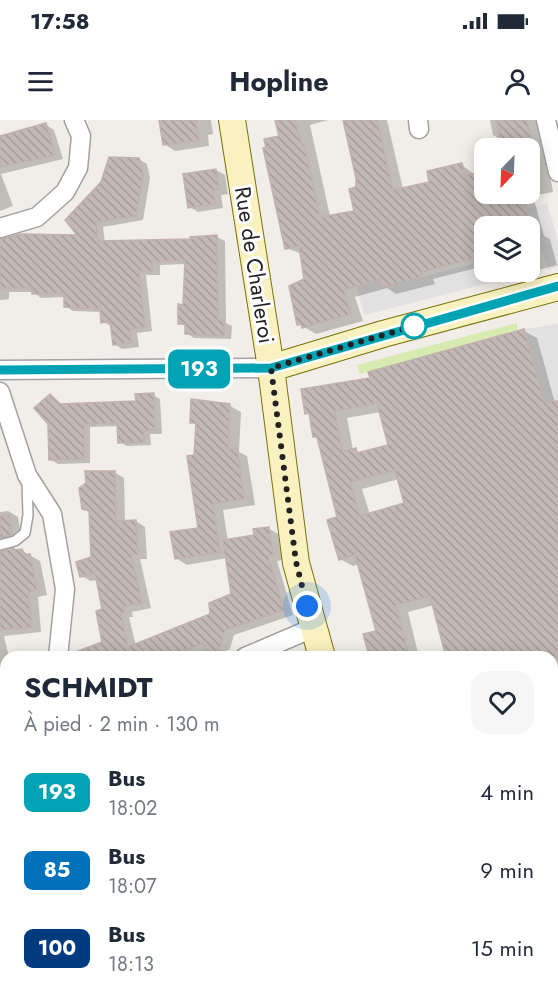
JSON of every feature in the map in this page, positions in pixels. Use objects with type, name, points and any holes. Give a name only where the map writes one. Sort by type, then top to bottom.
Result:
[{"type":"street","points":[[0,228],[37,217],[65,192],[78,168],[81,136],[74,120]]},
{"type":"street","name":"Rue de Charleroi","points":[[232,120],[271,368],[296,562],[320,651]]},
{"type":"street","points":[[551,129],[558,172]]},
{"type":"street","points":[[0,370],[271,368],[558,286]]},
{"type":"street","points":[[0,392],[27,475],[52,514],[65,589],[59,651]]},
{"type":"street","points":[[259,651],[313,628]]},
{"type":"lane","points":[[0,545],[15,541],[25,533],[28,515],[27,475]]},
{"type":"green space","points":[[517,323],[517,330],[360,374],[357,365]]},
{"type":"shaded area","points":[[547,203],[558,241],[558,267],[548,270],[540,242],[540,216],[528,216],[526,209]]},
{"type":"shaded area","points":[[370,240],[383,287],[474,264],[474,282],[490,283],[364,315],[346,246]]},
{"type":"shaded area","points":[[558,324],[558,401],[544,402],[524,329]]},
{"type":"building","points":[[159,120],[196,120],[199,140],[163,145]]},
{"type":"building","points":[[275,120],[295,120],[302,145],[304,144],[320,217],[354,211],[349,189],[356,187],[356,178],[343,120],[377,120],[393,190],[429,182],[427,171],[462,163],[465,176],[474,174],[474,204],[525,204],[528,216],[474,216],[474,259],[421,272],[423,277],[382,287],[380,279],[344,290],[351,314],[302,328],[301,324],[297,325],[289,286],[304,279],[299,246],[285,249],[263,148],[266,147],[264,139],[279,136]]},
{"type":"building","points":[[496,120],[527,120],[531,138],[500,138]]},
{"type":"building","points":[[46,123],[55,155],[0,167],[0,136]]},
{"type":"building","points":[[109,157],[139,158],[143,173],[136,216],[96,222],[98,241],[191,239],[190,237],[217,235],[218,320],[224,320],[224,336],[185,334],[185,324],[178,324],[178,304],[183,305],[185,260],[152,262],[153,271],[139,271],[145,327],[130,329],[131,343],[113,345],[110,321],[101,323],[100,309],[64,307],[64,293],[32,294],[32,288],[0,288],[0,239],[20,234],[77,235],[65,220],[101,182]]},
{"type":"building","points":[[216,169],[219,189],[213,190],[215,204],[188,208],[183,174]]},
{"type":"building","points":[[524,329],[544,402],[558,401],[558,651],[444,651],[430,596],[396,605],[408,651],[368,651],[363,634],[376,631],[355,555],[339,560],[327,520],[337,517],[317,437],[313,437],[309,413],[305,414],[301,389],[370,378],[368,372]],"holes":[[[377,403],[388,445],[357,453],[356,448],[342,452],[335,411]],[[395,470],[404,503],[360,516],[350,482]]]},
{"type":"building","points":[[154,393],[155,430],[144,431],[144,442],[118,443],[117,423],[84,424],[84,459],[49,460],[48,424],[34,408],[50,394],[60,404],[136,401],[135,394]]},
{"type":"building","points":[[191,399],[230,404],[228,450],[237,448],[244,499],[213,504],[220,552],[175,559],[170,532],[198,528],[187,456],[194,455],[196,423],[190,423]]},
{"type":"building","points":[[85,471],[115,471],[116,521],[136,520],[138,554],[131,554],[142,603],[123,607],[125,612],[121,613],[128,647],[210,614],[209,603],[231,594],[223,540],[254,535],[253,529],[269,527],[273,555],[268,556],[284,610],[225,630],[219,651],[206,651],[203,643],[184,651],[78,651],[102,642],[96,611],[102,609],[95,573],[80,577],[76,562],[91,557],[89,511],[82,509],[79,488],[86,483]]},
{"type":"building","points":[[9,515],[12,535],[0,538],[0,516]]},
{"type":"building","points":[[14,548],[15,550],[22,549],[25,555],[30,554],[37,590],[28,592],[32,627],[0,630],[0,552]]},
{"type":"bus line","name":"193","points":[[0,370],[271,368],[383,334],[558,286]]},
{"type":"route","points":[[307,606],[296,562],[271,368],[414,326]]}]
